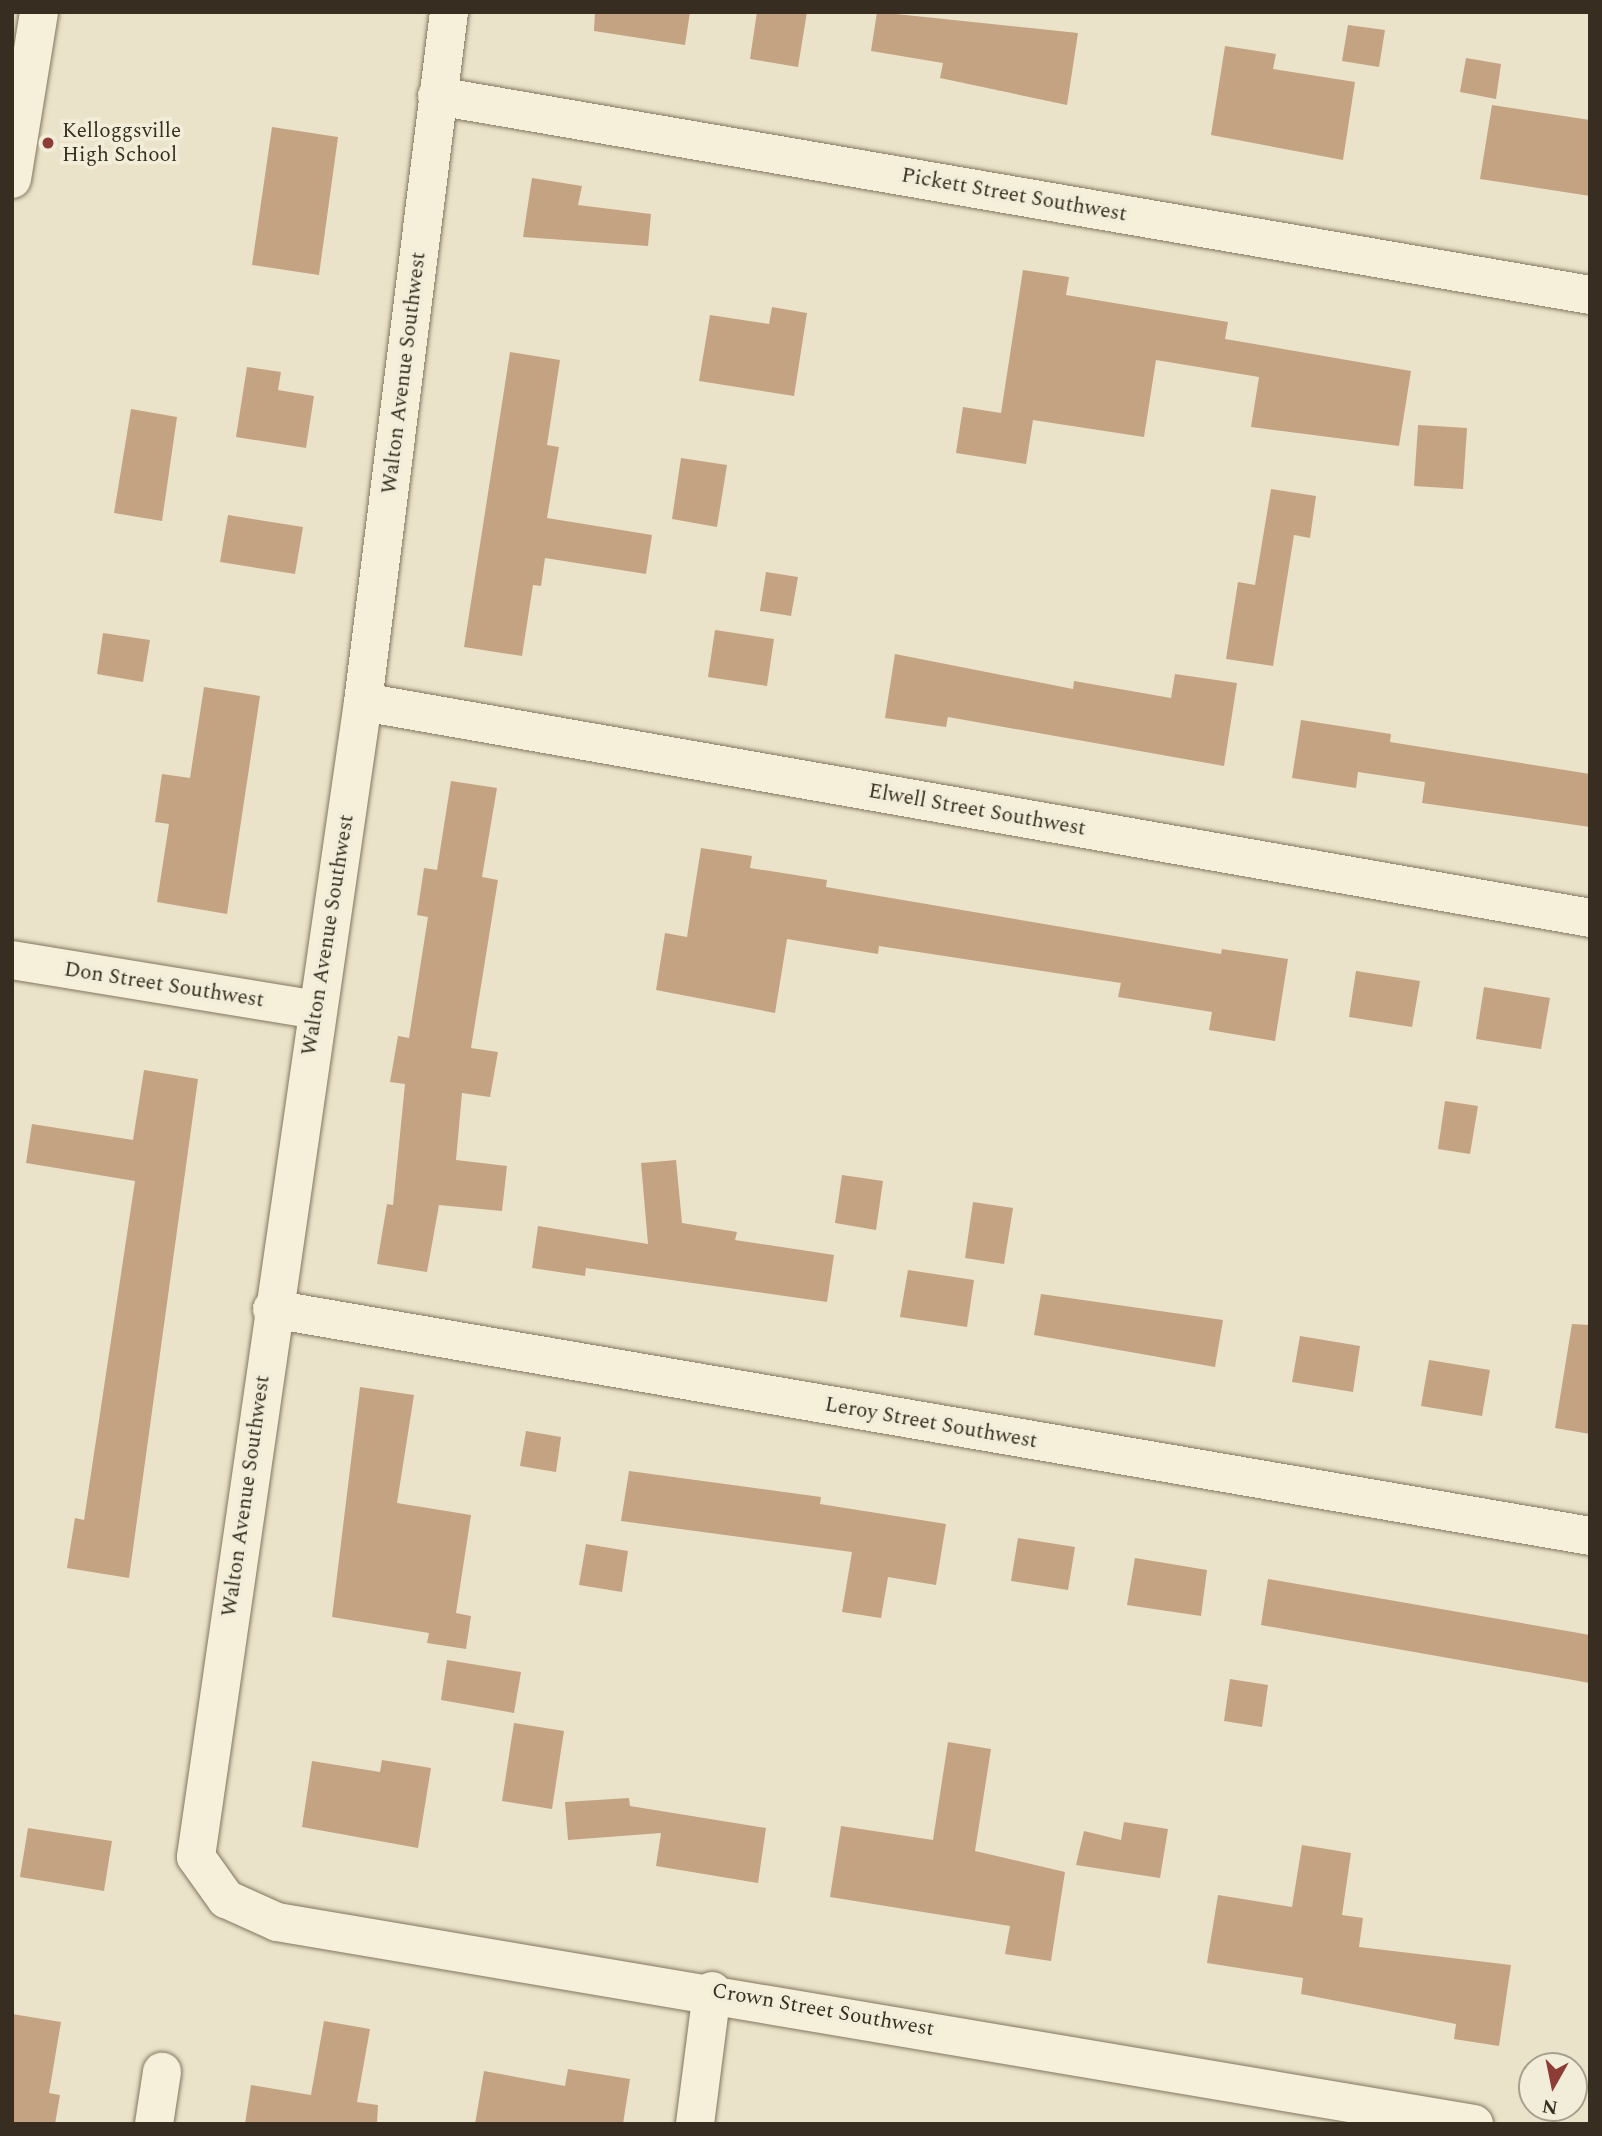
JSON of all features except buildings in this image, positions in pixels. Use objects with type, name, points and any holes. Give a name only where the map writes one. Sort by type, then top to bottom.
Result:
[{"type":"street","points":[[12,179],[40,12]]},
{"type":"street","name":"Walton Avenue Southwest","points":[[196,1857],[272,1309],[363,702],[449,12]]},
{"type":"street","name":"Pickett Street Southwest","points":[[438,96],[1590,295]]},
{"type":"street","name":"Elwell Street Southwest","points":[[363,702],[1590,918]]},
{"type":"street","name":"Don Street Southwest","points":[[12,960],[317,1010]]},
{"type":"street","name":"Leroy Street Southwest","points":[[272,1309],[1590,1536]]},
{"type":"street","name":"Crown Street Southwest","points":[[196,1857],[226,1899],[277,1922],[712,1991],[1474,2124]]},
{"type":"street","points":[[695,2124],[712,1991]]},
{"type":"street","points":[[154,2124],[162,2072]]},
{"type":"place","name":"Kelloggsville High School","points":[[48,143]]}]
